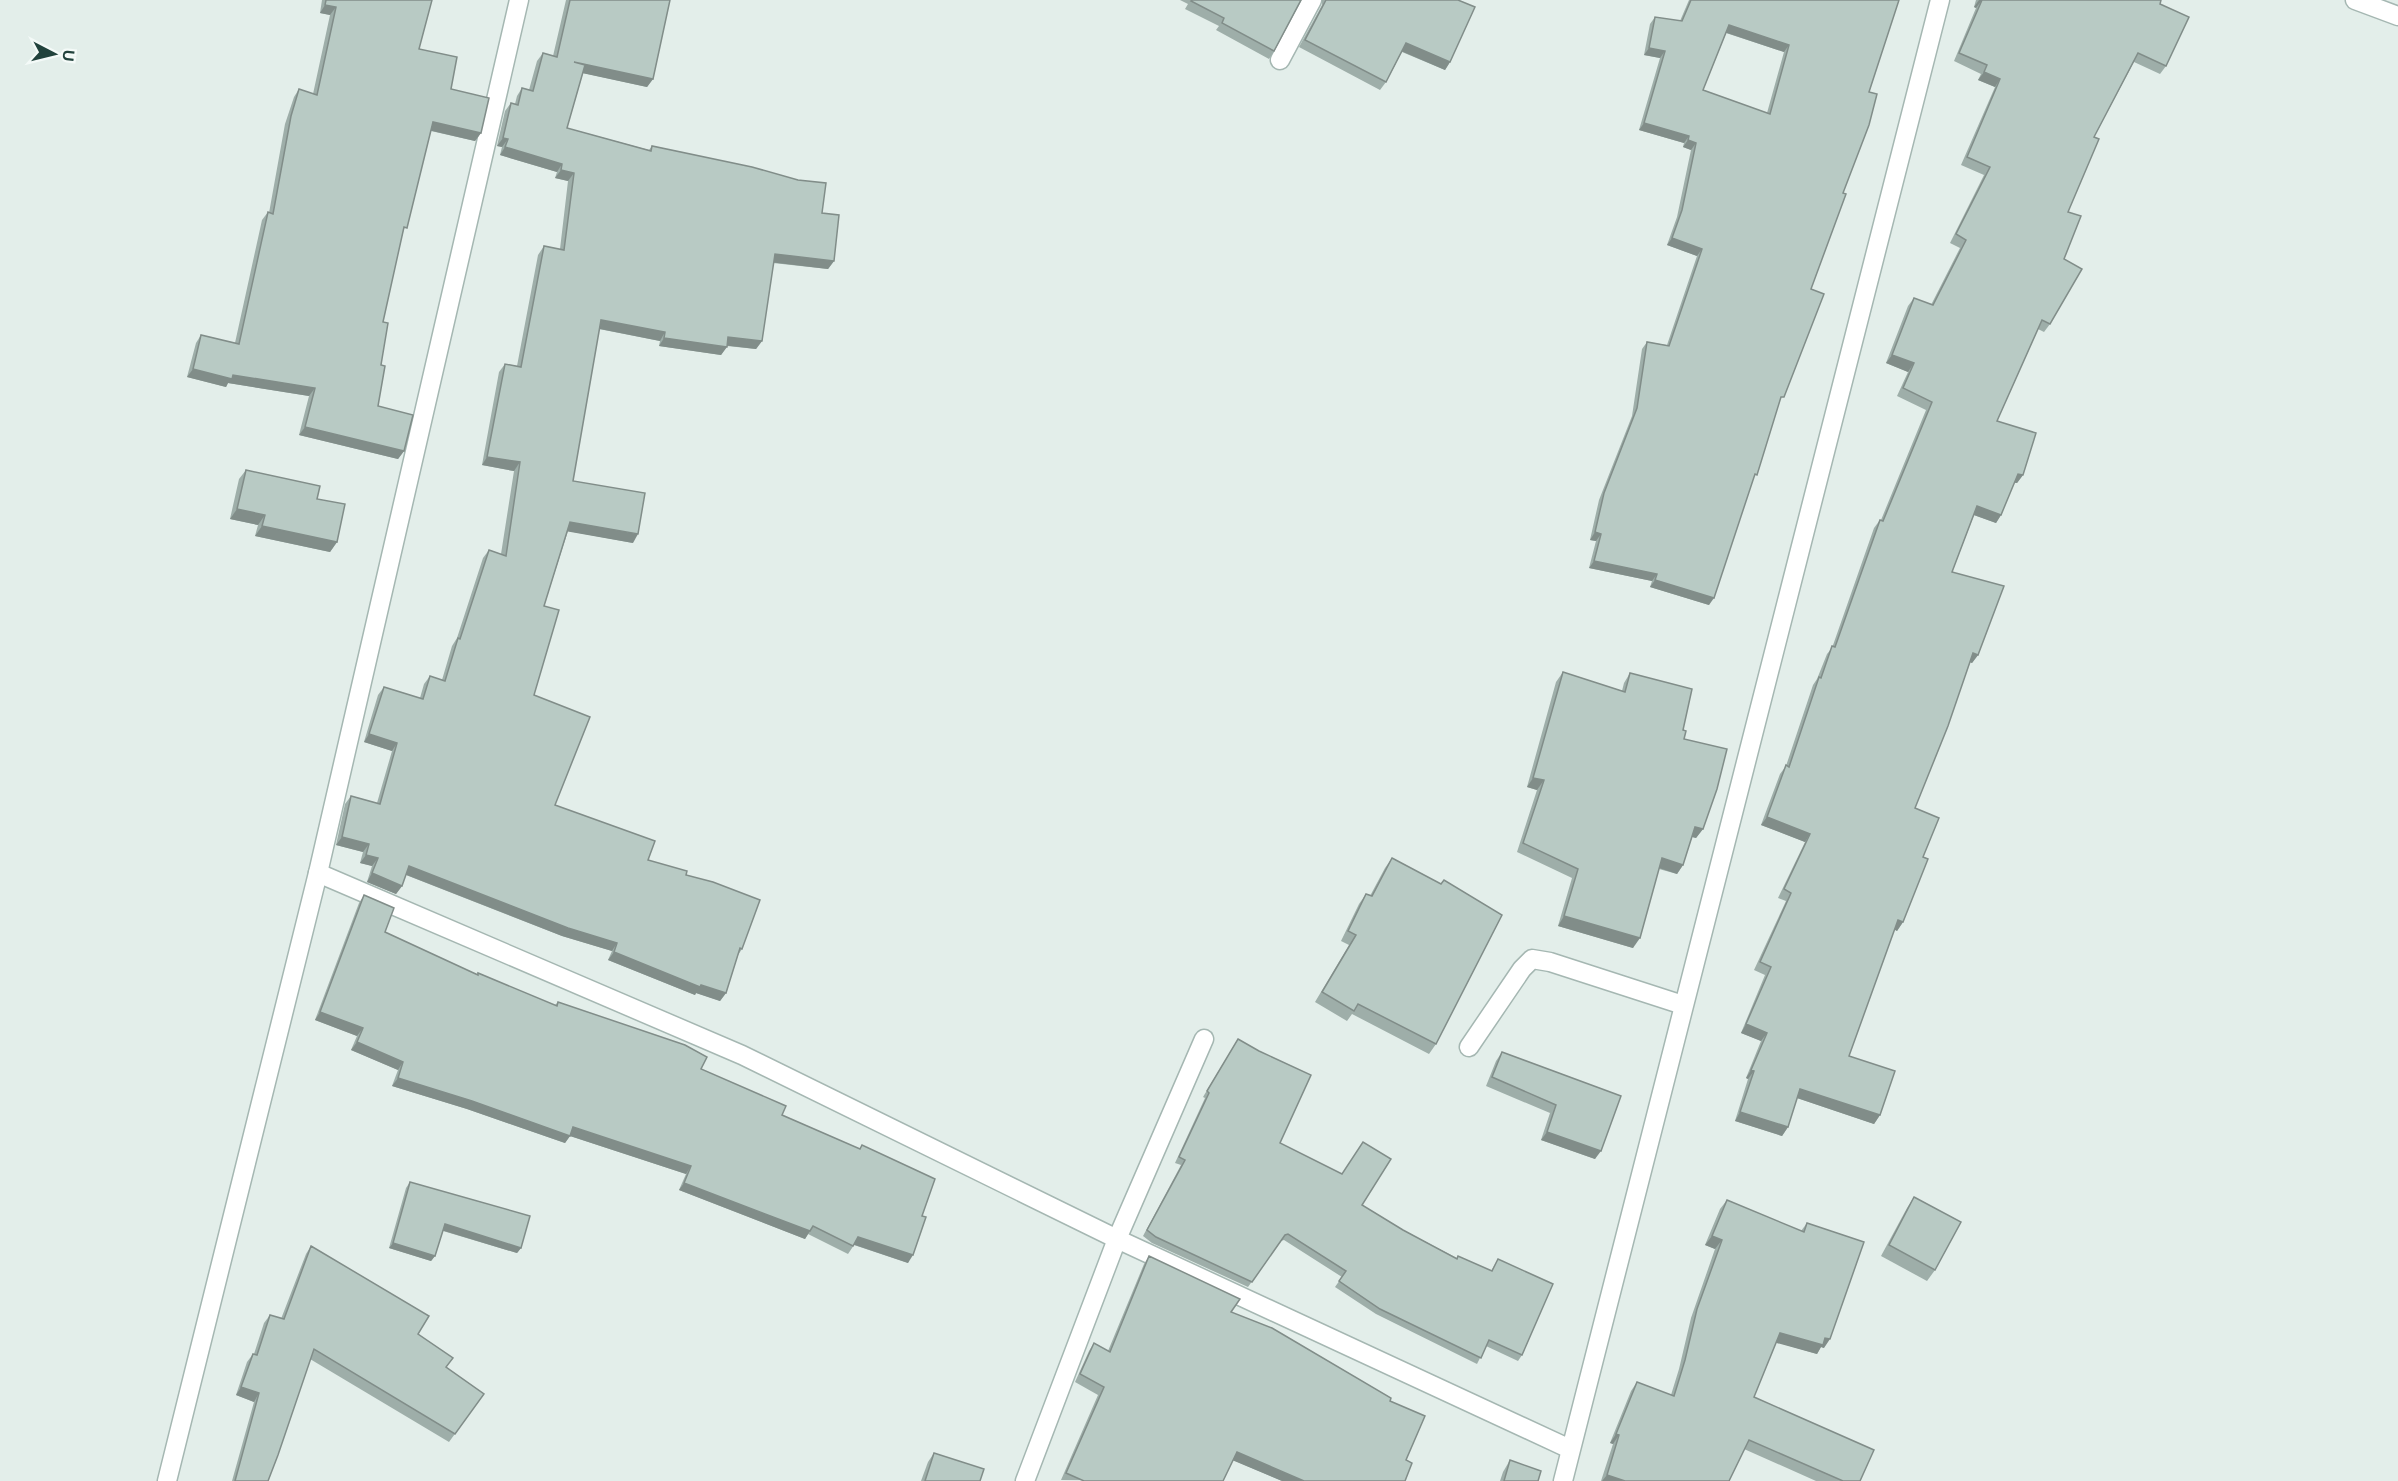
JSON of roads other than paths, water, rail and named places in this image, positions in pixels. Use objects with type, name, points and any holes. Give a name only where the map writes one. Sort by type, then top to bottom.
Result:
[{"type":"street","points":[[167,1481],[318,873],[519,0]]},
{"type":"street","points":[[1280,60],[1312,0]]},
{"type":"street","points":[[1563,1481],[1940,0]]},
{"type":"street","points":[[2355,0],[2398,16]]},
{"type":"street","points":[[318,873],[742,1055],[1117,1239],[1570,1449]]},
{"type":"street","points":[[1469,1047],[1522,969],[1532,960],[1550,962],[1683,1005]]},
{"type":"street","points":[[1025,1481],[1117,1239],[1204,1039]]}]
